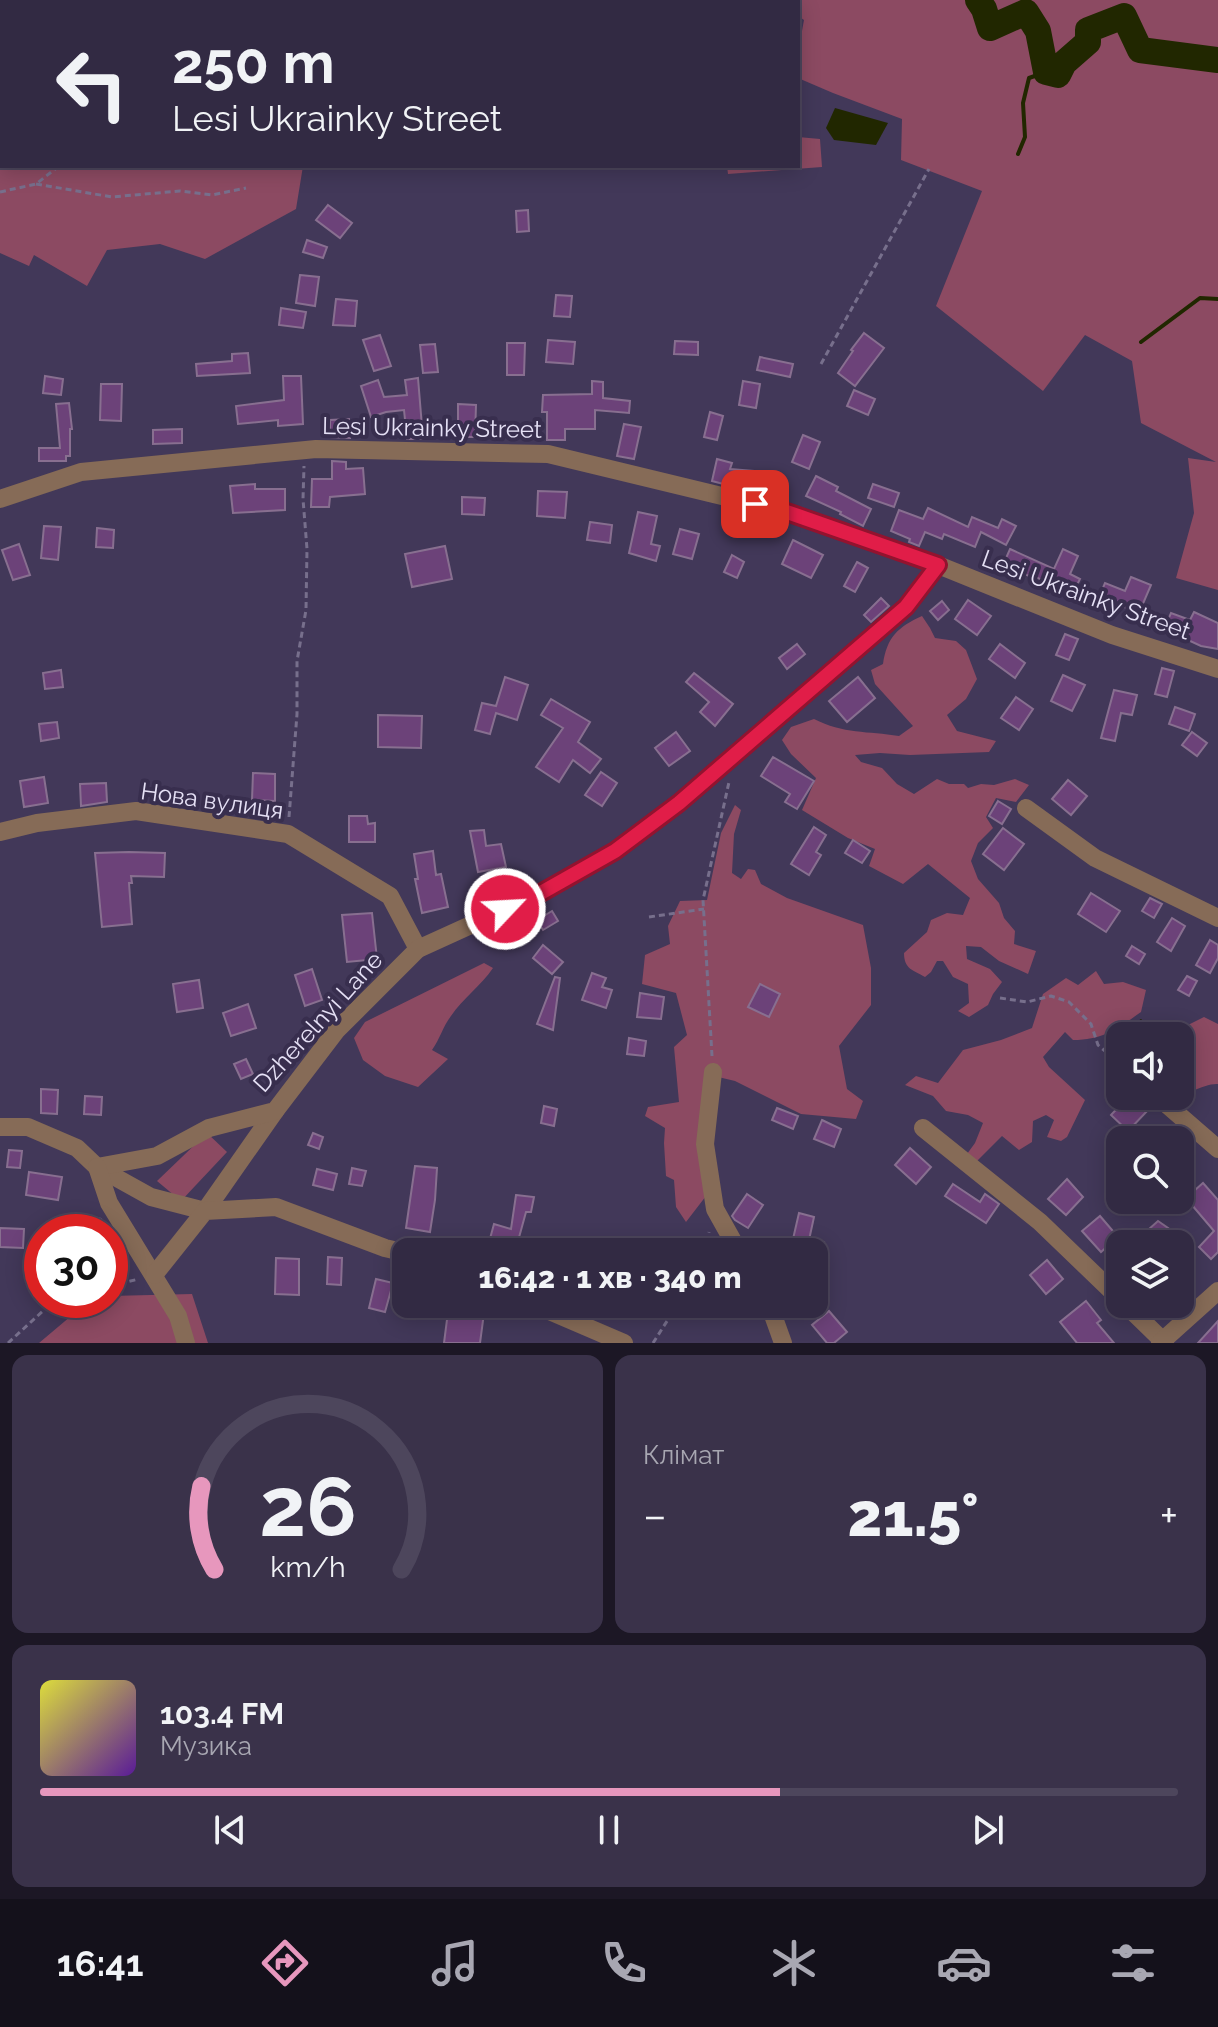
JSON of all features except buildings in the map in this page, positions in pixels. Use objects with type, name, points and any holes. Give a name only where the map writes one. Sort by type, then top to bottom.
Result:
[{"type":"street","name":"Lesi Ukrainky Street","points":[[0,499],[81,472],[304,450],[548,454],[784,511],[938,565],[1112,635],[1218,669]]},
{"type":"street","name":"Dzherelnyi Lane","points":[[97,1167],[157,1156],[209,1128],[275,1111],[336,1031],[418,949],[539,894],[615,851],[679,803],[906,607],[938,565]]},
{"type":"street","points":[[1026,808],[1095,858],[1218,918]]},
{"type":"street","name":"Нова вулиця","points":[[0,832],[37,823],[136,811],[288,834],[390,896],[418,949]]},
{"type":"street","points":[[713,1072],[705,1144],[715,1209],[731,1238]]},
{"type":"street","points":[[1173,1110],[1218,1149]]},
{"type":"street","points":[[154,1275],[205,1211],[275,1111]]},
{"type":"street","points":[[0,1127],[28,1127],[77,1148],[97,1167],[151,1197],[205,1211],[276,1207],[392,1250]]},
{"type":"street","points":[[923,1128],[1040,1222],[1106,1286]]},
{"type":"street","points":[[97,1167],[109,1203],[178,1316],[186,1343]]},
{"type":"street","points":[[1139,1318],[1163,1342],[1218,1291]]},
{"type":"street","points":[[566,1318],[624,1343]]},
{"type":"street","points":[[774,1318],[783,1343]]},
{"type":"path","points":[[36,184],[56,168]]},
{"type":"path","points":[[821,364],[929,169]]},
{"type":"path","points":[[0,192],[36,184],[112,197],[180,191],[212,195],[246,188]]},
{"type":"path","points":[[288,834],[297,714],[297,661],[306,610],[304,450]]},
{"type":"path","points":[[713,1072],[703,900],[735,755]]},
{"type":"path","points":[[649,917],[704,909]]},
{"type":"path","points":[[1000,998],[1027,1002],[1051,996],[1069,1002],[1091,1024],[1098,1045],[1106,1052]]},
{"type":"path","points":[[128,1282],[154,1275]]},
{"type":"path","points":[[8,1343],[35,1318]]},
{"type":"path","points":[[653,1343],[669,1318]]},
{"type":"shaded area","points":[[800,0],[1218,0],[1218,590],[1176,578],[1194,513],[1188,458],[1216,462],[1141,423],[1132,361],[1085,335],[1043,391],[936,306],[982,191],[901,160],[902,119],[800,79],[800,42],[804,20],[800,17]]},
{"type":"shaded area","points":[[835,108],[888,123],[876,145],[834,140],[826,128]]},
{"type":"shaded area","points":[[800,137],[820,139],[822,167],[728,174],[727,168],[800,168]]},
{"type":"shaded area","points":[[0,168],[303,168],[296,209],[205,259],[160,244],[107,250],[87,286],[34,255],[29,266],[0,253]]},
{"type":"shaded area","points":[[922,616],[935,638],[956,641],[966,650],[977,679],[966,699],[947,715],[957,731],[996,741],[989,752],[855,755],[861,762],[882,768],[897,784],[914,794],[937,779],[949,784],[964,784],[968,788],[1015,779],[1029,785],[1016,802],[996,798],[986,817],[993,828],[978,843],[971,861],[978,879],[999,903],[1004,918],[1015,931],[1014,944],[1036,951],[1028,974],[999,961],[981,947],[966,946],[967,959],[990,969],[1002,982],[988,1005],[969,1017],[958,1011],[969,1003],[968,984],[953,977],[943,961],[937,961],[925,977],[907,966],[904,953],[927,932],[931,920],[947,913],[963,915],[970,898],[928,864],[903,884],[869,866],[875,849],[848,838],[802,810],[816,778],[791,754],[782,740],[791,727],[814,719],[845,730],[899,736],[913,726],[875,684],[871,670],[883,664],[887,647],[895,634]]},
{"type":"shaded area","points":[[735,805],[741,810],[734,834],[732,873],[741,879],[748,869],[755,870],[761,884],[787,898],[863,925],[871,968],[871,1005],[839,1046],[847,1089],[863,1101],[856,1119],[801,1114],[735,1081],[714,1076],[706,1196],[686,1222],[676,1207],[674,1180],[666,1176],[665,1128],[645,1116],[648,1107],[679,1102],[674,1047],[687,1035],[676,993],[642,984],[645,955],[670,944],[668,926],[680,901],[707,900],[721,833]]},
{"type":"shaded area","points":[[484,963],[493,968],[456,1010],[432,1050],[448,1059],[418,1087],[385,1076],[363,1060],[354,1038],[365,1022]]},
{"type":"shaded area","points":[[1096,971],[1104,984],[1123,982],[1146,990],[1141,1012],[1127,1022],[1106,1022],[1106,1034],[1101,1036],[1073,1040],[1065,1032],[1043,1057],[1049,1067],[1085,1100],[1067,1137],[1061,1141],[1047,1137],[1054,1120],[1046,1115],[1033,1121],[1032,1142],[1019,1150],[1002,1136],[976,1162],[967,1154],[983,1123],[968,1115],[946,1111],[933,1096],[905,1085],[916,1076],[938,1083],[963,1050],[1032,1028],[1043,994],[1066,978],[1078,985]]},
{"type":"shaded area","points":[[1204,1017],[1218,1024],[1218,1084],[1194,1091],[1194,1022]]},
{"type":"shaded area","points":[[207,1133],[227,1152],[181,1201],[157,1181]]},
{"type":"shaded area","points":[[192,1294],[208,1343],[39,1343],[69,1318],[128,1318],[128,1296]]},
{"type":"waterway","points":[[978,0],[990,28],[1026,12],[1038,31],[1046,72],[1058,75],[1064,63],[1088,42],[1088,30],[1124,16],[1140,50],[1218,60]]},
{"type":"waterway","points":[[1018,154],[1025,137],[1023,103],[1029,78],[1046,72]]},
{"type":"waterway","points":[[1141,342],[1200,298],[1218,299]]},
{"type":"route","points":[[505,909],[539,894],[615,851],[679,803],[906,607],[938,565],[784,511],[755,504]]}]
